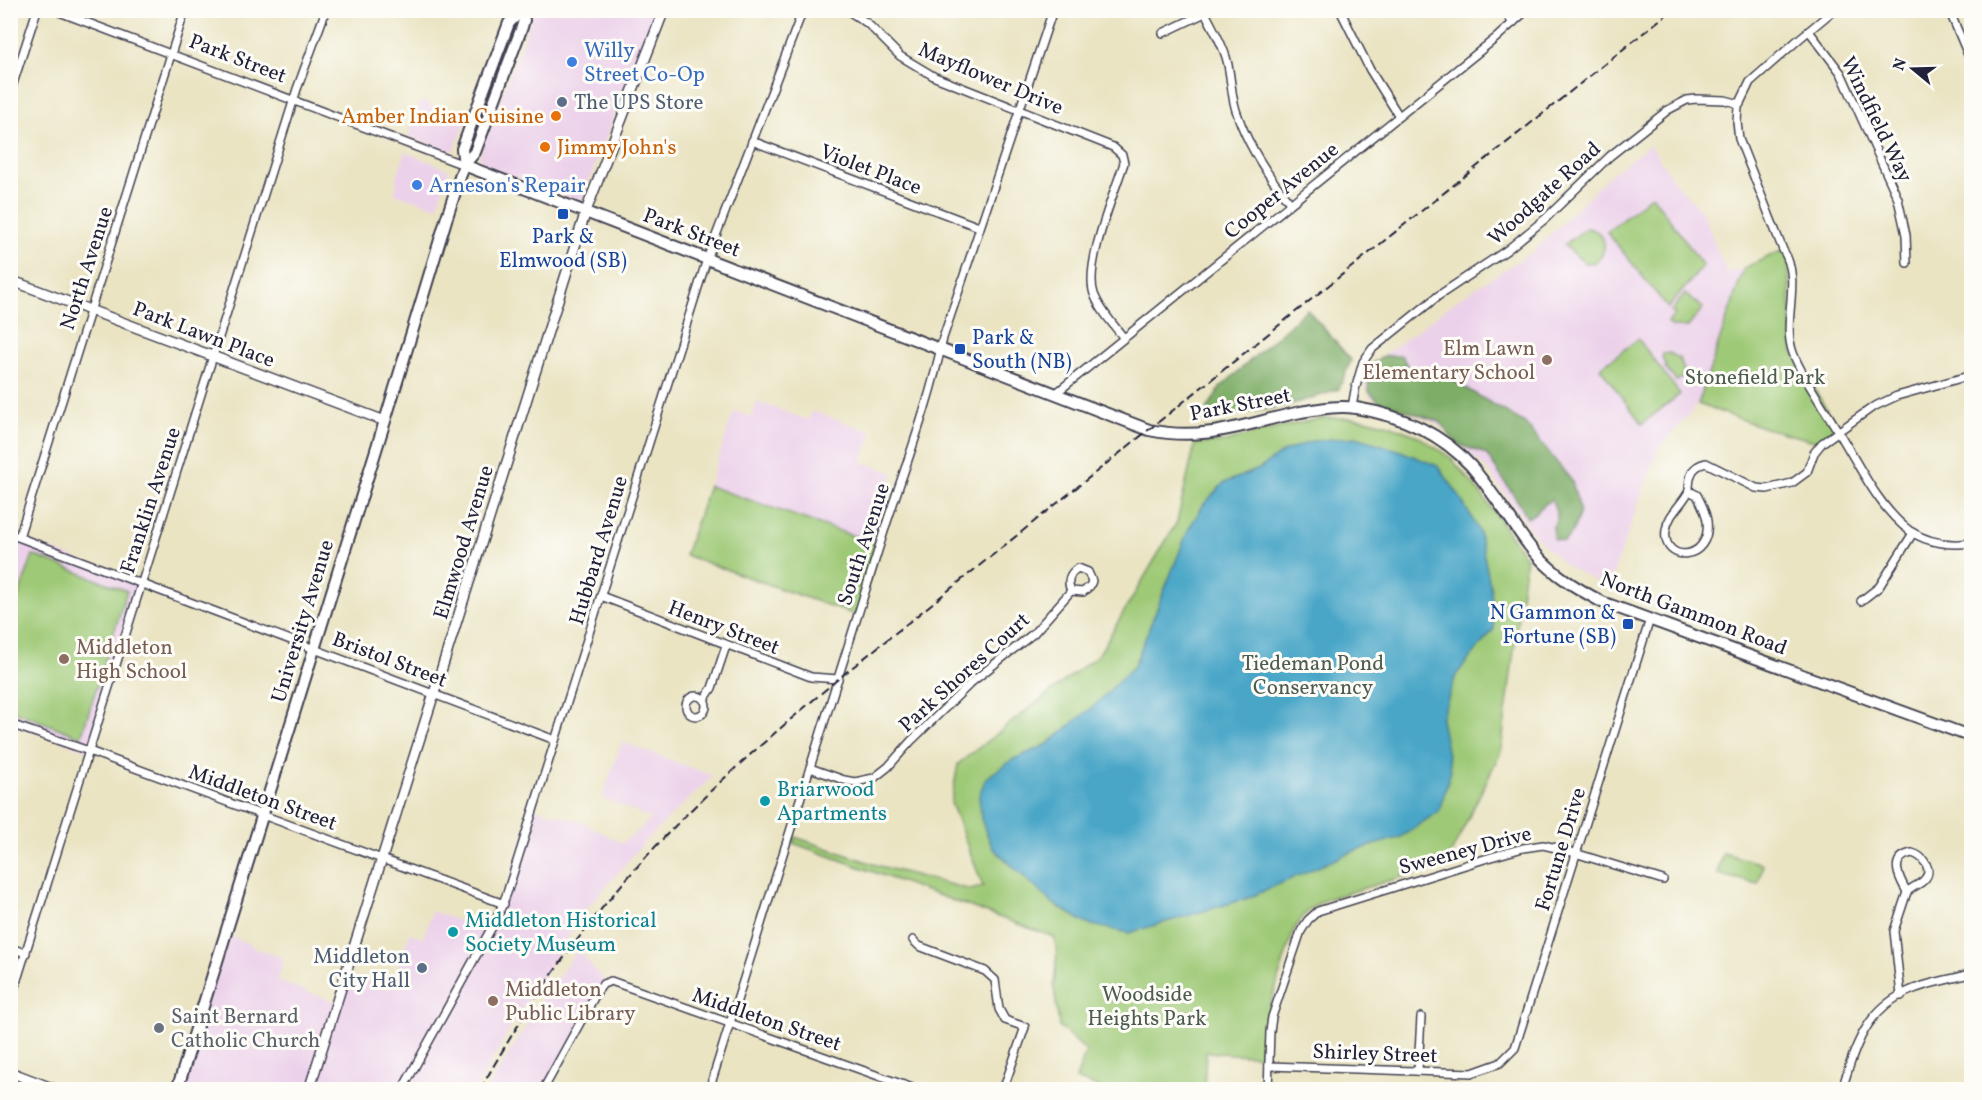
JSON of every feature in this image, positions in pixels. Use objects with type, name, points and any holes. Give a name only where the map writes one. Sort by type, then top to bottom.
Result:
[{"type":"main road","name":"University Avenue","points":[[177,1089],[464,165],[462,154],[464,142],[510,21],[521,11]]},
{"type":"main road","name":"Park Street","points":[[464,165],[1149,430],[1197,435],[1322,408]]},
{"type":"main road","name":"North Gammon Road","points":[[1322,408],[1352,407],[1398,417],[1447,444],[1471,466],[1536,555],[1563,579],[1602,602],[1971,738]]},
{"type":"street","points":[[10,93],[37,10]]},
{"type":"street","name":"Park Street","points":[[54,10],[464,165]]},
{"type":"street","name":"North Avenue","points":[[19,537],[185,10]]},
{"type":"street","name":"Franklin Avenue","points":[[10,1002],[293,100],[326,10]]},
{"type":"street","name":"Elmwood Avenue","points":[[309,1089],[586,211],[664,10]]},
{"type":"street","name":"Hubbard Avenue","points":[[402,1089],[504,904],[707,259],[803,10]]},
{"type":"street","name":"Mayflower Drive","points":[[847,10],[867,23],[900,56],[935,77],[1118,150],[1124,163],[1094,255],[1092,278],[1095,294],[1106,315],[1123,337]]},
{"type":"street","name":"South Avenue","points":[[709,1089],[911,451],[979,227],[1053,10]]},
{"type":"street","points":[[1340,10],[1370,70],[1399,116]]},
{"type":"street","points":[[1503,10],[1513,23]]},
{"type":"street","name":"Cooper Avenue","points":[[1054,394],[1527,10]]},
{"type":"street","points":[[1834,10],[1750,82],[1740,104],[1737,123],[1738,139],[1783,250],[1788,257],[1791,268],[1789,332],[1793,352],[1809,383],[1888,510],[1898,522],[1913,533],[1938,543],[1950,545],[1971,543]]},
{"type":"street","points":[[1949,10],[1971,64]]},
{"type":"street","points":[[1163,33],[1204,12],[1226,54],[1233,101],[1244,131],[1261,164],[1290,203]]},
{"type":"street","name":"Windfield Way","points":[[1809,31],[1841,73],[1898,199],[1906,235],[1907,263]]},
{"type":"street","name":"Woodgate Road","points":[[1352,407],[1363,362],[1372,349],[1438,296],[1507,250],[1545,219],[1610,156],[1668,110],[1687,100],[1696,99],[1725,100],[1740,104]]},
{"type":"street","name":"Violet Place","points":[[752,141],[979,227]]},
{"type":"street","name":"Park Lawn Place","points":[[10,280],[385,421]]},
{"type":"street","points":[[1689,491],[1697,495],[1707,523],[1707,531],[1700,547],[1691,554],[1685,555],[1669,545],[1666,540],[1666,530],[1674,511],[1686,499],[1691,473],[1695,468],[1706,463],[1756,488],[1767,489],[1792,483],[1807,472],[1816,448],[1873,407],[1889,399],[1971,375]]},
{"type":"street","points":[[1861,601],[1879,587],[1913,533]]},
{"type":"street","name":"Bristol Street","points":[[10,534],[555,740]]},
{"type":"street","name":"Park Shores Court","points":[[810,768],[855,782],[874,778],[884,771],[972,681],[1034,633],[1071,591]]},
{"type":"street","name":"Henry Street","points":[[601,596],[811,677],[837,679]]},
{"type":"street","name":"Fortune Drive","points":[[1480,1070],[1500,1063],[1515,1048],[1650,619]]},
{"type":"street","points":[[704,700],[712,688],[726,646]]},
{"type":"street","name":"Middleton Street","points":[[10,724],[504,904]]},
{"type":"street","name":"Sweeney Drive","points":[[1269,1066],[1272,1017],[1301,931],[1318,910],[1523,848],[1543,845],[1663,879]]},
{"type":"street","points":[[1901,996],[1894,931],[1907,892],[1926,879],[1928,871],[1926,863],[1917,854],[1912,853],[1902,858],[1897,868],[1897,874],[1907,892]]},
{"type":"street","points":[[913,940],[919,946],[985,970],[995,980],[999,1009],[1005,1020],[1025,1027],[1003,1089]]},
{"type":"street","points":[[10,948],[26,953]]},
{"type":"street","points":[[1842,1089],[1864,1028],[1883,1006],[1909,991],[1971,973]]},
{"type":"street","name":"Middleton Street","points":[[543,1089],[597,992],[603,984],[611,981],[918,1089]]},
{"type":"street","points":[[1418,1071],[1420,1017]]},
{"type":"street","points":[[1268,1089],[1269,1066]]},
{"type":"street","name":"Shirley Street","points":[[1269,1066],[1472,1073],[1480,1070]]},
{"type":"street","points":[[10,1072],[57,1089]]},
{"type":"shaded area","points":[[534,11],[655,11],[582,199],[578,201],[484,165],[480,160],[480,153]]},
{"type":"shaded area","points":[[421,101],[468,118],[454,150],[446,151],[408,136]]},
{"type":"shaded area","name":"Elm Lawn Elementary School","points":[[1650,145],[1677,185],[1702,211],[1727,273],[1744,268],[1698,404],[1658,449],[1608,588],[1565,565],[1537,538],[1487,469],[1437,424],[1370,397],[1363,378],[1386,354],[1457,300],[1534,251],[1610,175]]},
{"type":"shaded area","points":[[405,152],[448,169],[437,207],[394,193],[398,183],[395,182]]},
{"type":"shaded area","points":[[757,402],[808,420],[812,411],[872,432],[862,462],[893,473],[871,542],[709,486],[734,411],[752,417]]},
{"type":"shaded area","name":"Middleton High School","points":[[10,534],[141,583],[89,751],[11,724]]},
{"type":"shaded area","points":[[622,742],[713,776],[648,838],[587,908],[519,1013],[476,1089],[177,1090],[225,934],[252,945],[253,948],[284,958],[277,981],[336,1002],[346,974],[390,989],[410,933],[423,938],[432,911],[489,932],[497,918],[534,808],[582,822],[622,843],[651,818],[602,798]]},
{"type":"shaded area","points":[[578,949],[606,983],[543,1089],[487,1090],[539,1004]]},
{"type":"green space","points":[[1652,195],[1703,266],[1668,308],[1607,232]]},
{"type":"green space","points":[[1586,228],[1597,232],[1603,238],[1604,243],[1603,253],[1593,263],[1585,263],[1564,245]]},
{"type":"green space","name":"Stonefield Park","points":[[1783,250],[1788,257],[1793,352],[1839,431],[1822,443],[1765,428],[1698,404],[1744,268]]},
{"type":"green space","points":[[1685,294],[1703,308],[1688,327],[1673,327],[1668,323],[1675,314],[1671,311]]},
{"type":"green space","points":[[1307,309],[1351,360],[1339,389],[1272,408],[1238,414],[1203,416],[1220,388]]},
{"type":"green space","points":[[1638,339],[1680,394],[1642,424],[1600,368]]},
{"type":"green space","points":[[1669,353],[1679,358],[1685,373],[1676,381],[1665,367],[1662,358],[1663,354]]},
{"type":"green space","points":[[1402,356],[1410,371],[1418,378],[1428,373],[1445,376],[1525,423],[1572,481],[1580,512],[1572,533],[1564,542],[1554,539],[1552,530],[1557,516],[1552,499],[1527,518],[1486,454],[1460,445],[1440,422],[1380,402],[1369,392],[1369,370],[1379,358]]},
{"type":"green space","name":"Tiedeman Pond Conservancy","points":[[1322,418],[1352,418],[1389,425],[1418,436],[1451,458],[1482,495],[1526,558],[1501,751],[1446,864],[1327,899],[1311,909],[1299,921],[1293,932],[1263,1028],[1261,1056],[1206,1052],[1204,1089],[1103,1089],[1076,1079],[1086,1051],[1059,1026],[1054,987],[1057,951],[1054,937],[793,843],[795,837],[876,865],[971,890],[983,886],[951,803],[958,764],[1099,654],[1177,522],[1195,444],[1226,442]]},
{"type":"green space","points":[[709,486],[880,545],[858,616],[685,555]]},
{"type":"green space","name":"Middleton High School","points":[[33,555],[127,591],[81,737],[11,710],[11,617]]},
{"type":"green space","points":[[1723,853],[1763,864],[1758,884],[1717,874]]},
{"type":"water","name":"Tiedeman Pond Conservancy","points":[[1356,437],[1438,466],[1458,494],[1479,531],[1491,589],[1494,629],[1456,675],[1441,719],[1451,771],[1439,811],[1401,837],[1354,851],[1248,898],[1129,933],[1087,924],[1052,903],[992,847],[981,819],[979,795],[986,778],[1014,759],[1046,745],[1094,706],[1134,666],[1189,528],[1204,504],[1224,483],[1259,469],[1283,452],[1312,441]]},
{"type":"railway","points":[[480,1090],[524,1016],[599,912],[655,847],[741,763],[838,679],[1672,10]]},
{"type":"place","name":"Willy Street Co-Op","points":[[572,62]]},
{"type":"place","name":"The UPS Store","points":[[562,102]]},
{"type":"place","name":"Amber Indian Cuisine","points":[[556,116]]},
{"type":"place","name":"Jimmy John's","points":[[545,147]]},
{"type":"place","name":"Arneson's Repair","points":[[417,185]]},
{"type":"place","name":"Park & Elmwood (SB)","points":[[563,214]]},
{"type":"place","name":"Park & South (NB)","points":[[960,349]]},
{"type":"place","name":"Elm Lawn Elementary School","points":[[1547,360]]},
{"type":"place","name":"N Gammon & Fortune (SB)","points":[[1628,624]]},
{"type":"place","name":"Middleton High School","points":[[64,659]]},
{"type":"place","name":"Briarwood Apartments","points":[[765,801]]},
{"type":"place","name":"Middleton Historical Society Museum","points":[[453,932]]},
{"type":"place","name":"Middleton City Hall","points":[[422,968]]},
{"type":"place","name":"Middleton Public Library","points":[[493,1001]]},
{"type":"place","name":"Saint Bernard Catholic Church","points":[[159,1028]]},
{"type":"park label","name":"Woodside Heights Park","points":[[1147,1006]]}]
